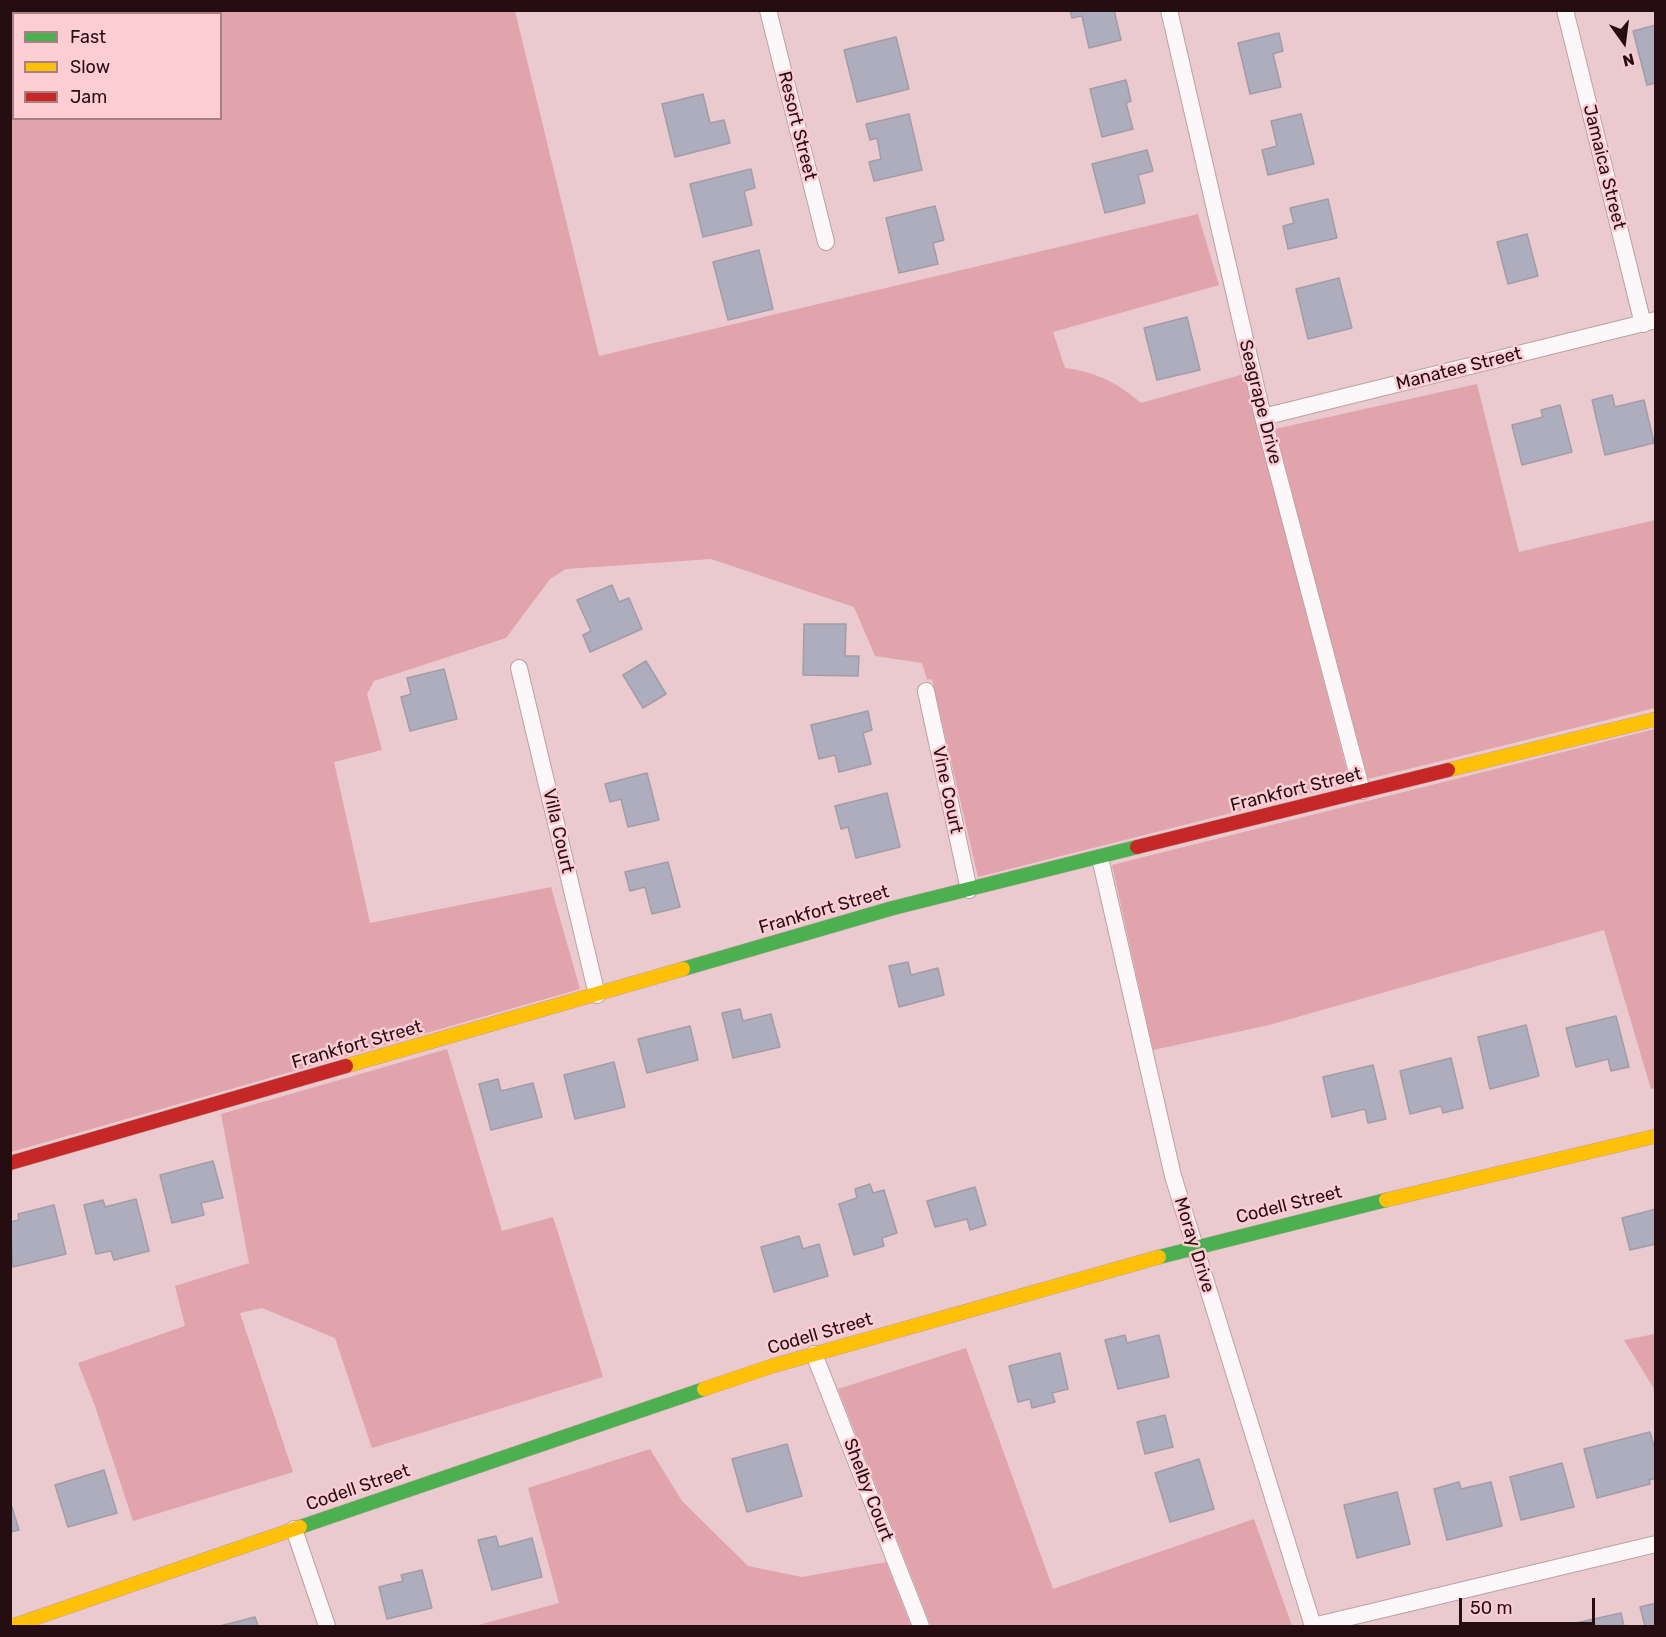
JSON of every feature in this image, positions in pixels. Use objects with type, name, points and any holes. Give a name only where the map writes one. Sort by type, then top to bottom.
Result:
[{"type":"street","name":"Resort Street","points":[[768,10],[826,242]]},
{"type":"street","name":"Seagrape Drive","points":[[1169,10],[1263,417],[1362,791]]},
{"type":"street","name":"Jamaica Street","points":[[1565,10],[1649,322]]},
{"type":"street","name":"Manatee Street","points":[[1263,417],[1649,322]]},
{"type":"street","name":"Villa Court","points":[[519,668],[597,995]]},
{"type":"street","name":"Vine Court","points":[[926,691],[969,890]]},
{"type":"street","name":"Frankfort Street","points":[[10,1163],[893,908],[1656,718]]},
{"type":"street","name":"Moray Drive","points":[[1100,858],[1173,1176],[1313,1626]]},
{"type":"street","name":"Codell Street","points":[[12,1626],[760,1370],[1194,1247],[1609,1145],[1656,1136]]},
{"type":"street","name":"Shelby Court","points":[[814,1354],[921,1626]]},
{"type":"street","points":[[294,1529],[327,1626]]},
{"type":"street","points":[[1313,1626],[1656,1544]]},
{"type":"shaded area","points":[[10,11],[515,11],[599,356],[1198,214],[1219,285],[1053,332],[1065,368],[1087,372],[1106,380],[1141,403],[1244,374],[1350,783],[978,877],[932,679],[927,680],[922,663],[875,656],[854,607],[711,559],[566,569],[550,579],[506,638],[374,681],[367,694],[382,750],[334,762],[370,923],[551,887],[580,989],[11,1152]]},
{"type":"shaded area","points":[[1477,384],[1519,552],[1655,520],[1655,708],[1368,779],[1275,429]]},
{"type":"shaded area","points":[[1655,729],[1655,1088],[1651,1089],[1604,930],[1269,1025],[1153,1050],[1112,865]]},
{"type":"shaded area","points":[[447,1049],[502,1231],[553,1217],[603,1377],[372,1448],[335,1338],[262,1308],[240,1313],[293,1472],[133,1521],[95,1406],[78,1363],[185,1326],[175,1286],[249,1263],[221,1114]]},
{"type":"shaded area","points":[[1656,1334],[1655,1399],[1653,1387],[1624,1340]]},
{"type":"shaded area","points":[[966,1348],[1053,1589],[1254,1519],[1292,1626],[931,1626],[838,1389]]},
{"type":"shaded area","points":[[650,1449],[682,1501],[748,1566],[802,1577],[886,1562],[911,1626],[475,1626],[559,1603],[528,1488]]},
{"type":"building","points":[[1070,10],[1114,10],[1121,40],[1089,48],[1082,16],[1072,18]]},
{"type":"building","points":[[1656,25],[1656,83],[1647,85],[1633,31]]},
{"type":"building","points":[[1279,33],[1283,51],[1273,54],[1281,87],[1250,94],[1238,43]]},
{"type":"building","points":[[896,37],[909,89],[857,102],[844,50]]},
{"type":"building","points":[[1126,80],[1131,101],[1126,103],[1133,129],[1102,137],[1090,89]]},
{"type":"building","points":[[703,94],[710,123],[724,120],[730,143],[675,157],[662,104]]},
{"type":"building","points":[[909,114],[922,170],[874,181],[869,162],[881,159],[877,138],[870,140],[866,124]]},
{"type":"building","points":[[1301,114],[1314,164],[1268,175],[1262,150],[1277,146],[1271,121]]},
{"type":"building","points":[[1147,150],[1153,171],[1138,175],[1145,203],[1105,213],[1092,164]]},
{"type":"building","points":[[751,169],[755,188],[744,191],[752,225],[703,237],[690,184]]},
{"type":"building","points":[[1328,199],[1337,238],[1288,249],[1283,226],[1294,223],[1290,208]]},
{"type":"building","points":[[935,206],[944,240],[933,243],[938,264],[899,273],[886,218]]},
{"type":"building","points":[[1527,234],[1538,276],[1508,284],[1497,242]]},
{"type":"building","points":[[759,250],[773,309],[728,320],[713,262]]},
{"type":"building","points":[[1339,278],[1352,328],[1308,339],[1296,289]]},
{"type":"building","points":[[1187,317],[1200,370],[1157,380],[1144,328]]},
{"type":"building","points":[[1612,395],[1615,407],[1644,400],[1654,443],[1605,455],[1592,400]]},
{"type":"building","points":[[1560,405],[1572,452],[1522,465],[1512,425],[1543,417],[1541,410]]},
{"type":"building","points":[[612,585],[619,602],[629,598],[642,629],[590,652],[583,635],[591,631],[577,600]]},
{"type":"building","points":[[804,624],[846,624],[845,656],[859,656],[858,676],[803,675]]},
{"type":"building","points":[[646,661],[666,694],[643,708],[623,675]]},
{"type":"building","points":[[444,669],[457,719],[410,731],[401,697],[411,694],[407,678]]},
{"type":"building","points":[[868,711],[872,730],[863,733],[871,764],[839,772],[835,755],[819,759],[811,725]]},
{"type":"building","points":[[647,773],[659,820],[628,827],[621,799],[610,802],[605,784]]},
{"type":"building","points":[[887,793],[900,847],[856,858],[848,827],[841,829],[835,806]]},
{"type":"building","points":[[668,862],[680,907],[652,914],[645,887],[630,891],[625,872]]},
{"type":"building","points":[[908,962],[911,975],[938,968],[944,995],[899,1007],[889,966]]},
{"type":"building","points":[[740,1009],[743,1021],[771,1014],[780,1047],[733,1058],[722,1013]]},
{"type":"building","points":[[1616,1016],[1629,1067],[1611,1071],[1608,1059],[1576,1067],[1566,1028]]},
{"type":"building","points":[[1526,1025],[1539,1076],[1490,1089],[1478,1037]]},
{"type":"building","points":[[690,1026],[698,1060],[647,1073],[638,1039]]},
{"type":"building","points":[[1451,1058],[1463,1108],[1443,1113],[1441,1106],[1410,1114],[1400,1071]]},
{"type":"building","points":[[614,1062],[625,1107],[575,1119],[564,1075]]},
{"type":"building","points":[[1373,1065],[1386,1119],[1368,1123],[1365,1109],[1332,1117],[1323,1077]]},
{"type":"building","points":[[498,1079],[501,1091],[533,1083],[542,1117],[491,1130],[479,1084]]},
{"type":"building","points":[[213,1161],[223,1198],[201,1203],[204,1215],[172,1223],[160,1175]]},
{"type":"building","points":[[870,1184],[873,1193],[884,1190],[897,1233],[882,1238],[884,1246],[854,1255],[839,1204],[857,1198],[855,1189]]},
{"type":"building","points":[[975,1187],[986,1225],[970,1230],[967,1219],[935,1227],[927,1201]]},
{"type":"building","points":[[136,1199],[149,1251],[114,1260],[111,1251],[96,1254],[84,1205],[103,1200],[105,1207]]},
{"type":"building","points":[[54,1205],[66,1254],[13,1267],[10,1222],[19,1220],[18,1214]]},
{"type":"building","points":[[1656,1209],[1656,1244],[1630,1250],[1622,1218]]},
{"type":"building","points":[[799,1236],[803,1249],[819,1244],[828,1276],[774,1292],[761,1247]]},
{"type":"building","points":[[1125,1335],[1127,1343],[1159,1335],[1169,1377],[1118,1389],[1105,1340]]},
{"type":"building","points":[[1060,1353],[1068,1389],[1052,1393],[1055,1402],[1032,1408],[1030,1399],[1018,1402],[1009,1366]]},
{"type":"building","points":[[1165,1415],[1173,1447],[1145,1454],[1137,1422]]},
{"type":"building","points":[[1650,1432],[1656,1453],[1656,1478],[1649,1480],[1650,1484],[1597,1498],[1584,1449]]},
{"type":"building","points":[[787,1444],[802,1496],[747,1512],[732,1459]]},
{"type":"building","points":[[1199,1459],[1214,1509],[1170,1522],[1155,1473]]},
{"type":"building","points":[[1562,1463],[1574,1507],[1521,1520],[1510,1477]]},
{"type":"building","points":[[104,1470],[117,1513],[68,1527],[55,1485]]},
{"type":"building","points":[[1459,1482],[1461,1489],[1491,1482],[1502,1526],[1447,1540],[1434,1489]]},
{"type":"building","points":[[1397,1492],[1410,1544],[1357,1558],[1344,1505]]},
{"type":"building","points":[[10,1501],[19,1530],[10,1532]]},
{"type":"building","points":[[496,1536],[499,1547],[532,1538],[542,1577],[492,1590],[478,1540]]},
{"type":"building","points":[[422,1570],[432,1608],[387,1619],[379,1587],[403,1581],[401,1575]]},
{"type":"building","points":[[1656,1603],[1656,1626],[1645,1626],[1640,1607]]},
{"type":"building","points":[[1621,1613],[1624,1626],[1567,1626],[1567,1625]]},
{"type":"building","points":[[255,1617],[258,1626],[220,1626]]},
{"type":"traffic: fast","points":[[683,969],[893,908],[1137,847]]},
{"type":"traffic: fast","points":[[1159,1257],[1386,1200]]},
{"type":"traffic: fast","points":[[300,1527],[704,1389]]},
{"type":"traffic: slow","points":[[1448,770],[1656,719]]},
{"type":"traffic: slow","points":[[346,1066],[683,969]]},
{"type":"traffic: slow","points":[[1386,1200],[1656,1136]]},
{"type":"traffic: slow","points":[[704,1389],[772,1366],[1159,1257]]},
{"type":"traffic: slow","points":[[12,1626],[300,1527]]},
{"type":"traffic: jam","points":[[1137,847],[1448,770]]},
{"type":"traffic: jam","points":[[10,1163],[346,1066]]}]
